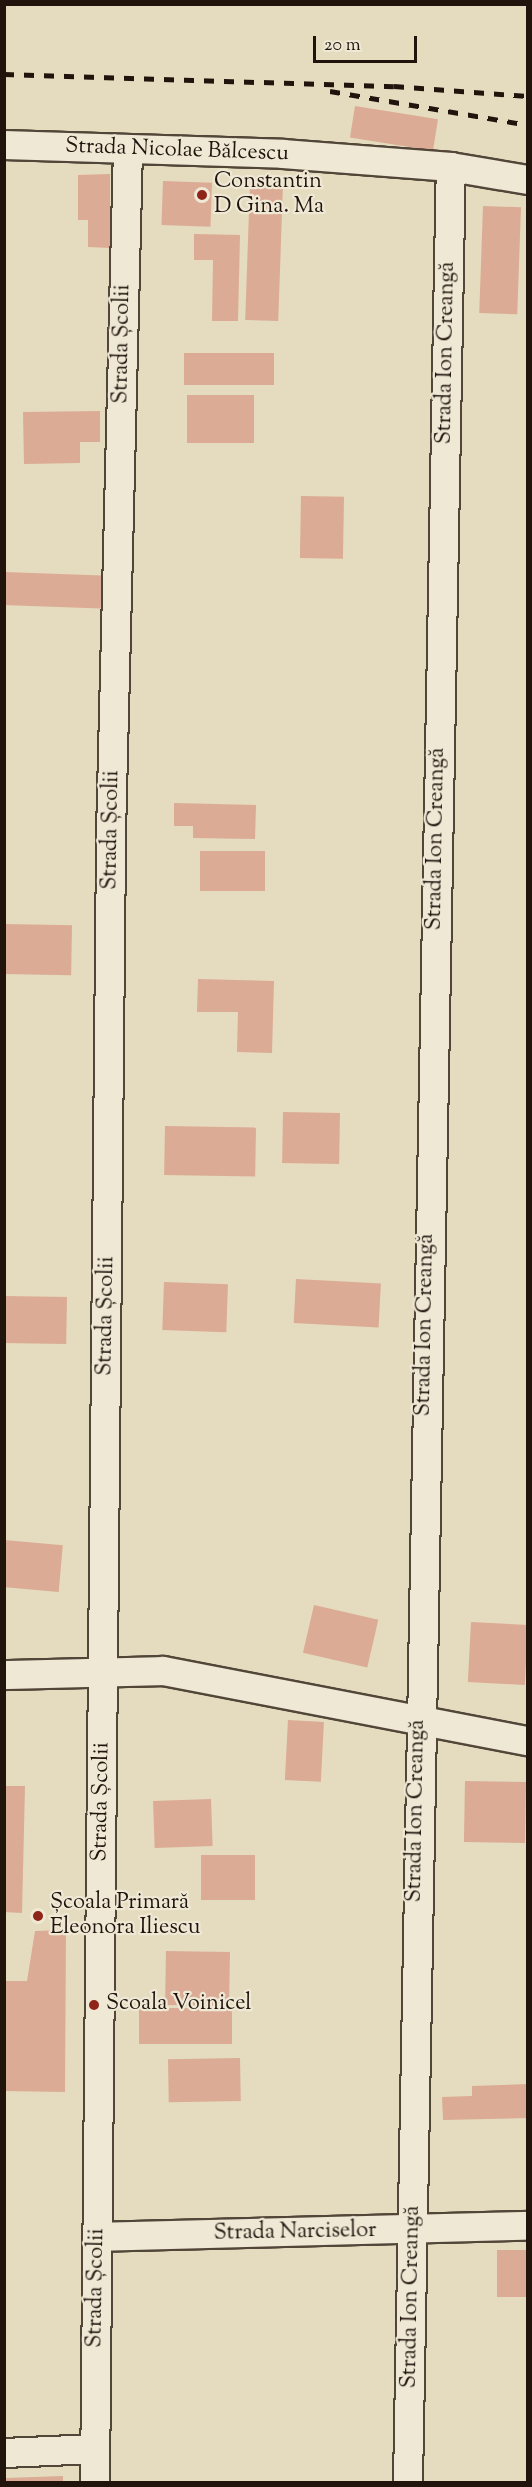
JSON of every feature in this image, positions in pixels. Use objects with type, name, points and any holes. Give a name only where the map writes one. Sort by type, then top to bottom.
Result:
[{"type":"street","name":"Strada Nicolae Bălcescu","points":[[4,145],[283,154],[451,167],[528,180]]},
{"type":"street","name":"Strada Școlii","points":[[95,2482],[111,834],[128,150]]},
{"type":"street","name":"Strada Ion Creangă","points":[[408,2482],[414,2230],[418,1721],[451,167]]},
{"type":"street","points":[[4,1675],[104,1670],[236,1682],[418,1721],[528,1741]]},
{"type":"street","name":"Strada Narciselor","points":[[98,2237],[528,2226]]},
{"type":"street","points":[[4,2452],[96,2449]]},
{"type":"building","points":[[355,106],[438,119],[433,151],[350,138]]},
{"type":"building","points":[[110,174],[110,248],[88,247],[88,220],[78,220],[78,175]]},
{"type":"building","points":[[163,181],[212,183],[210,227],[161,225]]},
{"type":"building","points":[[250,183],[283,184],[278,321],[245,320]]},
{"type":"building","points":[[483,206],[521,207],[517,314],[479,313]]},
{"type":"building","points":[[194,234],[240,235],[238,321],[212,321],[213,260],[194,260]]},
{"type":"building","points":[[184,353],[274,353],[274,385],[184,385]]},
{"type":"building","points":[[187,395],[254,395],[254,443],[187,443]]},
{"type":"building","points":[[100,411],[100,442],[80,442],[80,463],[24,464],[23,412]]},
{"type":"building","points":[[301,496],[344,497],[343,559],[300,558]]},
{"type":"building","points":[[4,572],[102,575],[101,608],[4,605]]},
{"type":"building","points":[[174,803],[256,805],[255,839],[193,838],[193,826],[174,826]]},
{"type":"building","points":[[200,851],[265,851],[265,891],[200,891]]},
{"type":"building","points":[[4,924],[72,925],[71,975],[4,974]]},
{"type":"building","points":[[198,979],[274,981],[272,1053],[237,1052],[238,1012],[197,1012]]},
{"type":"building","points":[[283,1112],[340,1113],[339,1164],[282,1163]]},
{"type":"building","points":[[165,1126],[256,1128],[255,1177],[164,1175]]},
{"type":"building","points":[[296,1279],[381,1283],[379,1327],[294,1323]]},
{"type":"building","points":[[164,1282],[228,1284],[226,1332],[162,1330]]},
{"type":"building","points":[[4,1296],[67,1297],[66,1344],[4,1343]]},
{"type":"building","points":[[4,1540],[63,1545],[59,1592],[4,1587]]},
{"type":"building","points":[[314,1605],[378,1620],[367,1668],[303,1653]]},
{"type":"building","points":[[471,1622],[528,1625],[525,1685],[468,1682]]},
{"type":"building","points":[[288,1720],[324,1722],[321,1782],[285,1780]]},
{"type":"building","points":[[465,1781],[526,1782],[525,1843],[464,1842]]},
{"type":"building","points":[[4,1786],[25,1786],[22,1913],[4,1912]]},
{"type":"building","points":[[211,1799],[213,1846],[155,1848],[153,1801]]},
{"type":"building","points":[[201,1855],[255,1855],[255,1900],[201,1900]]},
{"type":"building","points":[[66,1930],[65,2092],[4,2091],[4,1981],[27,1981],[35,1931]]},
{"type":"building","points":[[166,1951],[230,1952],[229,2006],[165,2005]]},
{"type":"building","points":[[139,2008],[232,2008],[232,2044],[139,2044]]},
{"type":"building","points":[[240,2058],[241,2101],[169,2102],[168,2059]]},
{"type":"building","points":[[528,2084],[528,2118],[443,2120],[442,2097],[472,2096],[472,2086]]},
{"type":"building","points":[[497,2250],[528,2250],[528,2297],[497,2297]]},
{"type":"building","points":[[63,2476],[63,2482],[6,2482],[6,2478]]},
{"type":"railway","points":[[4,74],[394,86],[528,96]]},
{"type":"railway","points":[[330,91],[528,125]]},
{"type":"place","name":"Constantin D Gina. Ma","points":[[202,195]]},
{"type":"place","name":"Școala Primară Eleonora Iliescu","points":[[38,1916]]},
{"type":"place","name":"Scoala Voinicel","points":[[94,2005]]}]
